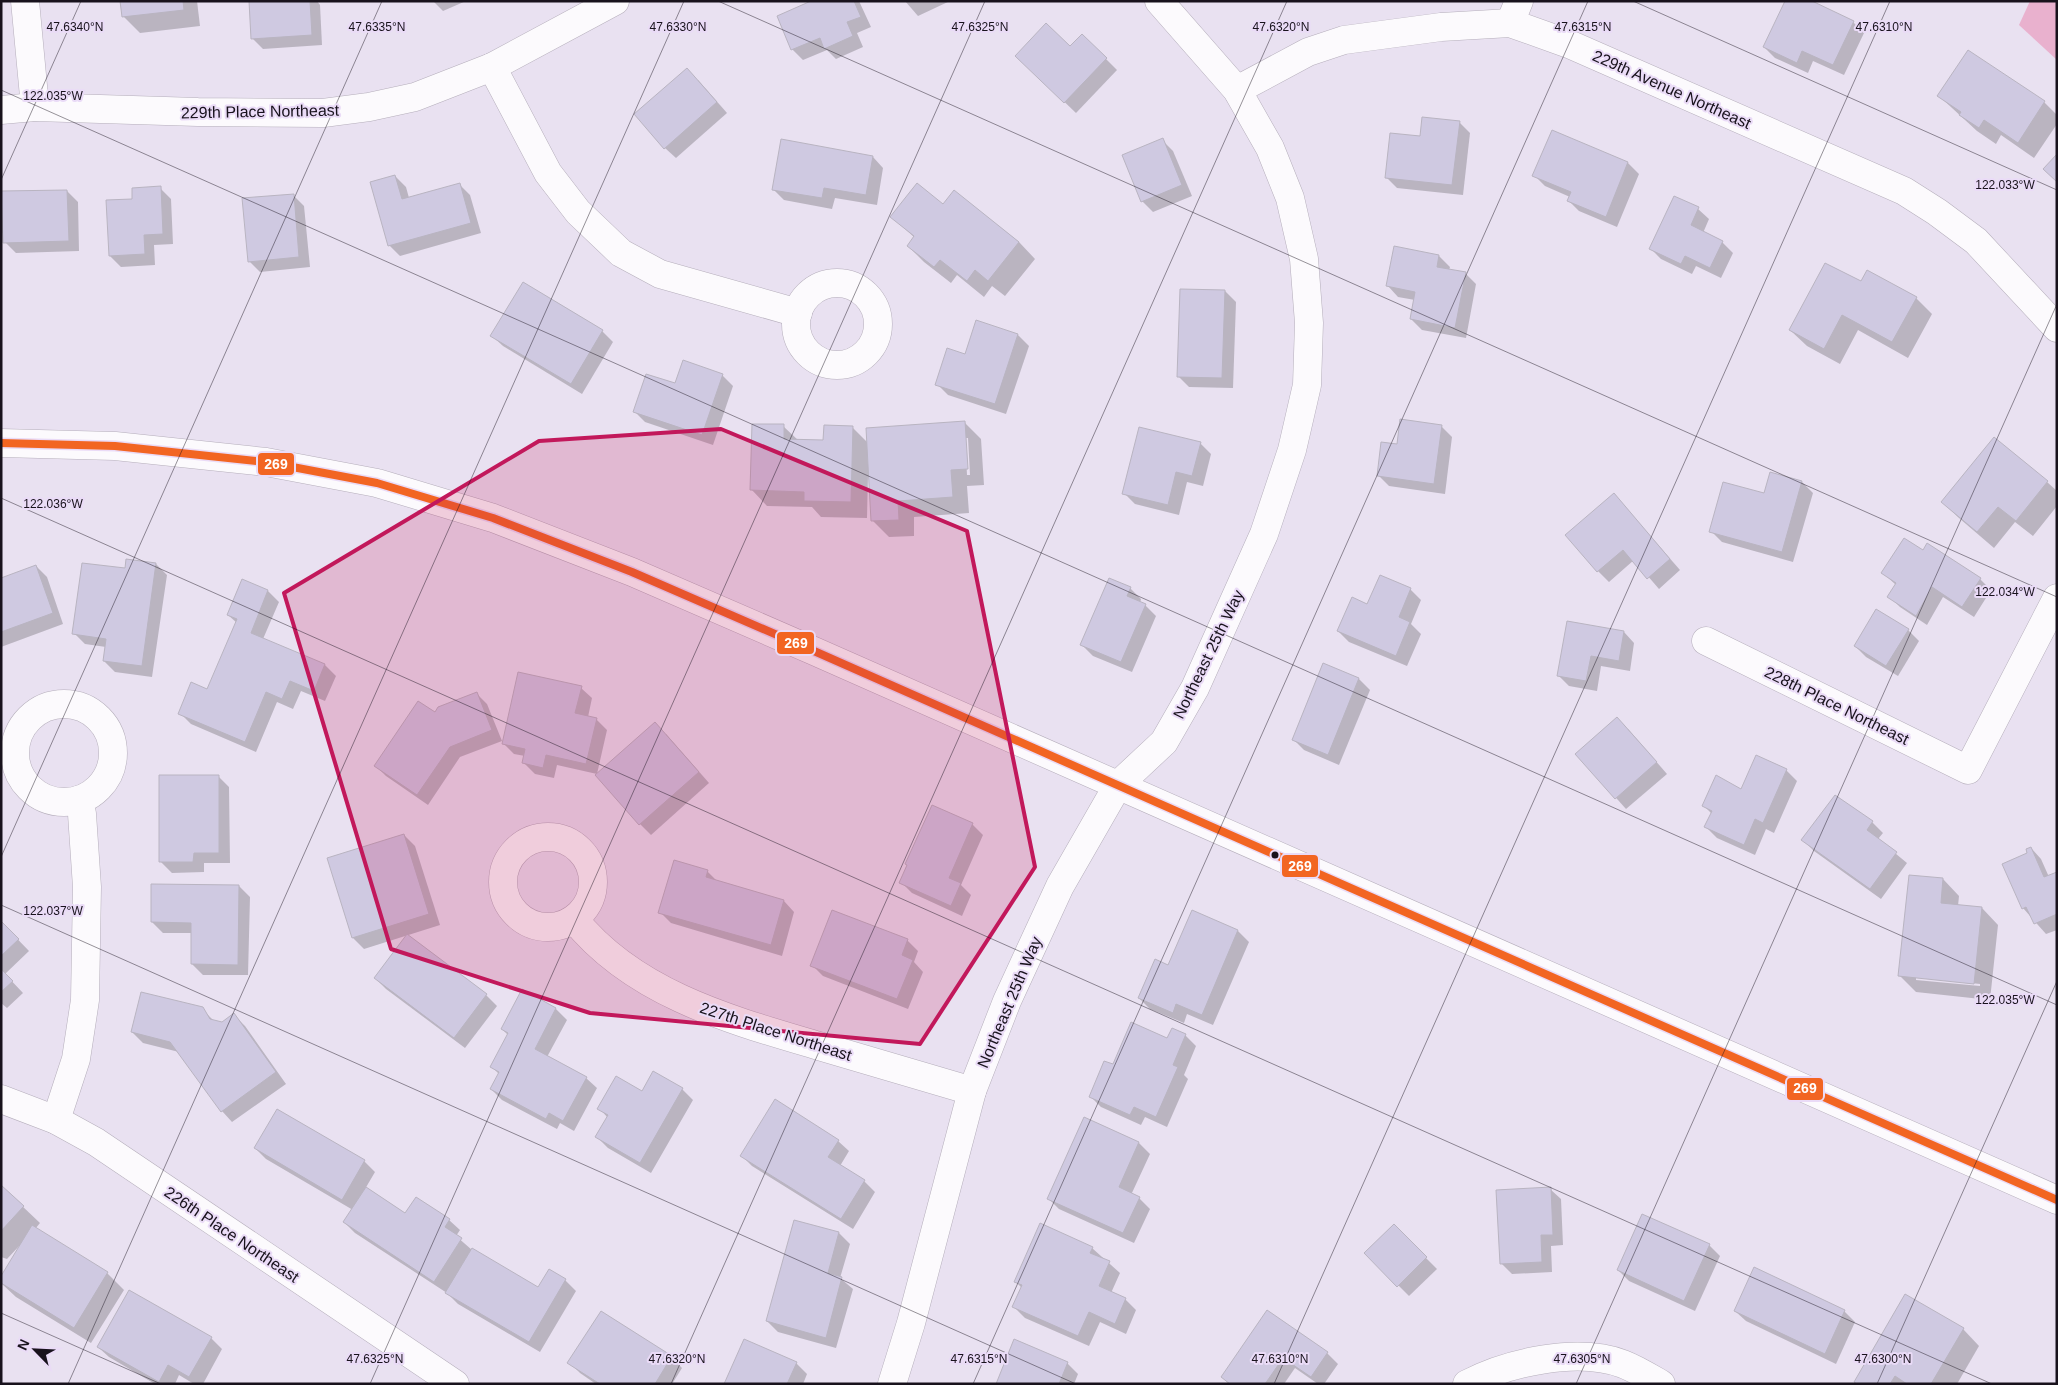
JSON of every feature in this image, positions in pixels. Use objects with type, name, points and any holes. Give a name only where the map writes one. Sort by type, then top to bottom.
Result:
[{"type":"street","points":[[25,1],[35,107]]},
{"type":"street","name":"229th Place Northeast","points":[[1,110],[35,107],[198,112],[323,113],[369,107],[416,97],[492,67],[615,1]]},
{"type":"street","name":"Northeast 25th Way","points":[[892,1384],[911,1323],[972,1091],[1007,1001],[1060,886],[1118,785],[1164,742],[1195,688],[1264,534],[1292,450],[1307,385],[1309,323],[1304,258],[1290,198],[1270,148],[1237,90],[1159,1]]},
{"type":"street","name":"229th Avenue Northeast","points":[[1237,90],[1308,52],[1344,40],[1441,27],[1515,12],[1569,44],[1904,191],[1937,212],[1976,242],[2057,328]]},
{"type":"street","points":[[492,67],[548,173],[578,212],[621,253],[660,274],[798,313]]},
{"type":"street","points":[[1,444],[114,446],[266,462],[377,483],[494,518],[641,576],[2057,1200]]},
{"type":"street","name":"228th Place Northeast","points":[[1706,641],[1968,770],[2057,598]]},
{"type":"street","points":[[56,1120],[76,1059],[85,1000],[87,887],[82,814],[79,800]]},
{"type":"street","name":"227th Place Northeast","points":[[574,919],[588,936],[629,969],[677,997],[726,1018],[972,1091]]},
{"type":"street","name":"226th Place Northeast","points":[[1,1099],[56,1120],[96,1142],[455,1384]]},
{"type":"street","points":[[1467,1384],[1488,1373],[1536,1360],[1583,1356],[1623,1364],[1661,1384]]},
{"type":"highlighted area","points":[[721,429],[967,531],[1035,867],[920,1044],[590,1013],[391,949],[284,593],[539,441]]},
{"type":"shaded area","points":[[2030,1],[2057,1],[2057,60],[2019,25]]},
{"type":"building","points":[[120,1],[183,1],[184,10],[122,17]]},
{"type":"building","points":[[249,1],[310,1],[312,35],[251,39]]},
{"type":"building","points":[[811,1],[854,1],[861,17],[847,22],[853,36],[824,49],[820,38],[791,50],[777,16]]},
{"type":"building","points":[[1785,1],[1812,1],[1854,21],[1833,65],[1802,51],[1797,63],[1763,47]]},
{"type":"building","points":[[1046,23],[1070,46],[1082,34],[1107,58],[1064,103],[1015,56]]},
{"type":"building","points":[[1968,50],[2045,101],[2018,143],[1984,120],[1979,128],[1959,115],[1961,112],[1937,96]]},
{"type":"building","points":[[687,68],[717,102],[664,149],[634,114]]},
{"type":"building","points":[[1422,117],[1460,121],[1452,185],[1385,178],[1390,133],[1420,136]]},
{"type":"building","points":[[1552,130],[1628,162],[1606,217],[1567,201],[1571,192],[1532,176]]},
{"type":"building","points":[[1163,138],[1182,185],[1141,202],[1122,155]]},
{"type":"building","points":[[781,139],[873,156],[866,195],[824,188],[822,198],[772,190]]},
{"type":"building","points":[[2057,154],[2057,182],[2043,169]]},
{"type":"building","points":[[395,175],[402,199],[460,183],[471,223],[388,246],[370,182]]},
{"type":"building","points":[[917,183],[943,204],[954,190],[1019,242],[988,281],[975,270],[967,281],[940,260],[934,267],[907,246],[914,236],[890,217]]},
{"type":"building","points":[[161,186],[163,234],[144,235],[145,254],[109,256],[106,200],[132,199],[132,188]]},
{"type":"building","points":[[67,190],[69,241],[3,243],[1,191]]},
{"type":"building","points":[[294,194],[299,257],[248,262],[242,198]]},
{"type":"building","points":[[1674,196],[1699,207],[1691,225],[1723,241],[1710,268],[1685,256],[1681,264],[1649,249]]},
{"type":"building","points":[[1394,246],[1439,255],[1437,267],[1466,272],[1455,328],[1410,319],[1415,292],[1386,286]]},
{"type":"building","points":[[1825,263],[1861,281],[1867,270],[1917,297],[1892,342],[1842,315],[1824,349],[1789,330]]},
{"type":"building","points":[[523,282],[603,330],[571,384],[490,336]]},
{"type":"building","points":[[1180,289],[1225,290],[1222,378],[1177,377]]},
{"type":"building","points":[[976,320],[1018,334],[995,404],[935,385],[947,348],[965,354]]},
{"type":"building","points":[[683,360],[723,374],[702,435],[633,412],[646,374],[675,383]]},
{"type":"building","points":[[1400,419],[1442,425],[1434,484],[1377,476],[1381,442],[1397,444]]},
{"type":"building","points":[[965,421],[968,469],[951,470],[953,497],[898,501],[899,520],[871,521],[866,428]]},
{"type":"building","points":[[752,424],[784,424],[784,439],[823,440],[824,425],[853,426],[851,502],[804,501],[804,492],[750,490]]},
{"type":"building","points":[[1139,427],[1201,442],[1192,476],[1176,472],[1168,505],[1122,494]]},
{"type":"building","points":[[1994,437],[2048,481],[2016,521],[1998,507],[1977,532],[1941,502]]},
{"type":"building","points":[[1770,472],[1802,481],[1782,552],[1709,532],[1723,482],[1764,493]]},
{"type":"building","points":[[1614,493],[1670,559],[1647,579],[1623,550],[1597,572],[1565,535]]},
{"type":"building","points":[[1904,538],[1923,550],[1927,543],[1981,578],[1962,607],[1932,587],[1916,616],[1887,597],[1896,583],[1881,573]]},
{"type":"building","points":[[126,559],[156,563],[142,666],[103,661],[106,639],[72,634],[82,563],[125,568]]},
{"type":"building","points":[[36,565],[53,613],[1,632],[1,578]]},
{"type":"building","points":[[1380,575],[1411,588],[1399,617],[1410,622],[1396,656],[1337,631],[1352,597],[1367,604]]},
{"type":"building","points":[[1109,578],[1131,587],[1127,596],[1146,604],[1121,662],[1080,645]]},
{"type":"building","points":[[242,579],[268,590],[251,633],[325,664],[314,691],[290,681],[282,699],[266,692],[245,742],[178,714],[191,682],[207,689],[237,619],[227,615]]},
{"type":"building","points":[[1876,609],[1909,629],[1886,666],[1854,646]]},
{"type":"building","points":[[1567,621],[1624,631],[1619,661],[1591,656],[1586,681],[1557,676]]},
{"type":"building","points":[[1323,663],[1359,678],[1328,755],[1292,740]]},
{"type":"building","points":[[518,672],[582,686],[575,713],[597,718],[586,764],[546,755],[543,768],[522,763],[525,749],[502,744]]},
{"type":"building","points":[[477,692],[492,730],[450,747],[417,795],[374,766],[418,701],[435,712],[438,707]]},
{"type":"building","points":[[1617,717],[1657,762],[1615,799],[1575,754]]},
{"type":"building","points":[[655,722],[699,772],[639,825],[595,775]]},
{"type":"building","points":[[1756,755],[1787,769],[1763,823],[1755,819],[1744,845],[1704,827],[1712,811],[1702,806],[1716,775],[1741,789]]},
{"type":"building","points":[[159,775],[219,775],[219,853],[194,853],[193,862],[159,862]]},
{"type":"building","points":[[1835,795],[1873,821],[1867,830],[1897,852],[1870,889],[1801,840]]},
{"type":"building","points":[[932,805],[973,823],[949,878],[961,883],[951,906],[899,883],[907,865],[905,864]]},
{"type":"building","points":[[404,834],[429,914],[352,938],[327,858]]},
{"type":"building","points":[[2031,847],[2044,877],[2057,872],[2057,914],[2034,924],[2026,907],[2022,909],[2002,864],[2027,853],[2026,849]]},
{"type":"building","points":[[674,860],[708,870],[706,877],[784,900],[771,945],[658,913]]},
{"type":"building","points":[[1909,875],[1943,878],[1941,903],[1982,907],[1974,984],[1898,976]]},
{"type":"building","points":[[151,884],[239,885],[238,965],[191,964],[191,923],[151,922]]},
{"type":"building","points":[[832,910],[908,939],[902,955],[913,960],[897,999],[810,966]]},
{"type":"building","points":[[1192,910],[1238,930],[1202,1015],[1176,1004],[1173,1013],[1138,998],[1155,959],[1168,965]]},
{"type":"building","points":[[1,921],[19,939],[1,956]]},
{"type":"building","points":[[407,934],[487,994],[454,1038],[374,978]]},
{"type":"building","points":[[1,969],[13,981],[1,992]]},
{"type":"building","points":[[522,989],[556,1008],[535,1049],[587,1077],[563,1121],[549,1113],[546,1119],[490,1089],[499,1072],[490,1067],[508,1033],[501,1029]]},
{"type":"building","points":[[141,992],[203,1007],[210,1019],[222,1022],[234,1013],[276,1072],[221,1112],[170,1042],[131,1032]]},
{"type":"building","points":[[1131,1022],[1167,1038],[1172,1028],[1186,1034],[1173,1065],[1178,1067],[1156,1117],[1134,1107],[1130,1115],[1089,1097],[1104,1061],[1113,1064]]},
{"type":"building","points":[[653,1071],[683,1088],[640,1163],[595,1137],[608,1115],[597,1109],[616,1076],[642,1091]]},
{"type":"building","points":[[775,1099],[839,1140],[828,1157],[865,1180],[841,1219],[740,1156]]},
{"type":"building","points":[[277,1109],[365,1160],[342,1200],[254,1148]]},
{"type":"building","points":[[1084,1117],[1139,1142],[1119,1187],[1140,1197],[1123,1233],[1047,1199]]},
{"type":"building","points":[[1,1185],[24,1206],[1,1231]]},
{"type":"building","points":[[366,1187],[405,1213],[416,1197],[450,1219],[445,1227],[462,1238],[434,1282],[343,1222]]},
{"type":"building","points":[[1551,1187],[1553,1235],[1541,1235],[1542,1262],[1500,1264],[1496,1190]]},
{"type":"building","points":[[1642,1214],[1710,1244],[1684,1301],[1617,1270]]},
{"type":"building","points":[[794,1220],[839,1232],[828,1273],[842,1277],[826,1338],[766,1321]]},
{"type":"building","points":[[1040,1223],[1093,1247],[1090,1253],[1110,1261],[1099,1286],[1126,1298],[1115,1324],[1089,1312],[1078,1336],[1012,1307],[1022,1285],[1014,1282]]},
{"type":"building","points":[[1394,1224],[1427,1257],[1397,1287],[1364,1253]]},
{"type":"building","points":[[32,1225],[108,1272],[74,1328],[1,1283],[1,1276]]},
{"type":"building","points":[[472,1248],[538,1287],[549,1269],[566,1279],[529,1342],[445,1293]]},
{"type":"building","points":[[1754,1267],[1845,1310],[1825,1354],[1734,1311]]},
{"type":"building","points":[[129,1290],[212,1337],[189,1377],[168,1365],[159,1382],[97,1347]]},
{"type":"building","points":[[1905,1294],[1964,1328],[1931,1384],[1907,1384],[1895,1376],[1890,1384],[1857,1384],[1854,1382]]},
{"type":"building","points":[[1267,1310],[1328,1352],[1311,1377],[1283,1358],[1265,1384],[1230,1384],[1221,1377]]},
{"type":"building","points":[[601,1311],[672,1356],[655,1384],[600,1384],[567,1363]]},
{"type":"building","points":[[744,1339],[797,1362],[787,1384],[724,1384]]},
{"type":"building","points":[[1014,1339],[1068,1362],[1059,1384],[996,1384]]},
{"type":"transit line","name":"269","points":[[1,443],[115,446],[266,462],[377,483],[493,518],[632,572],[814,651],[2057,1200]]}]
